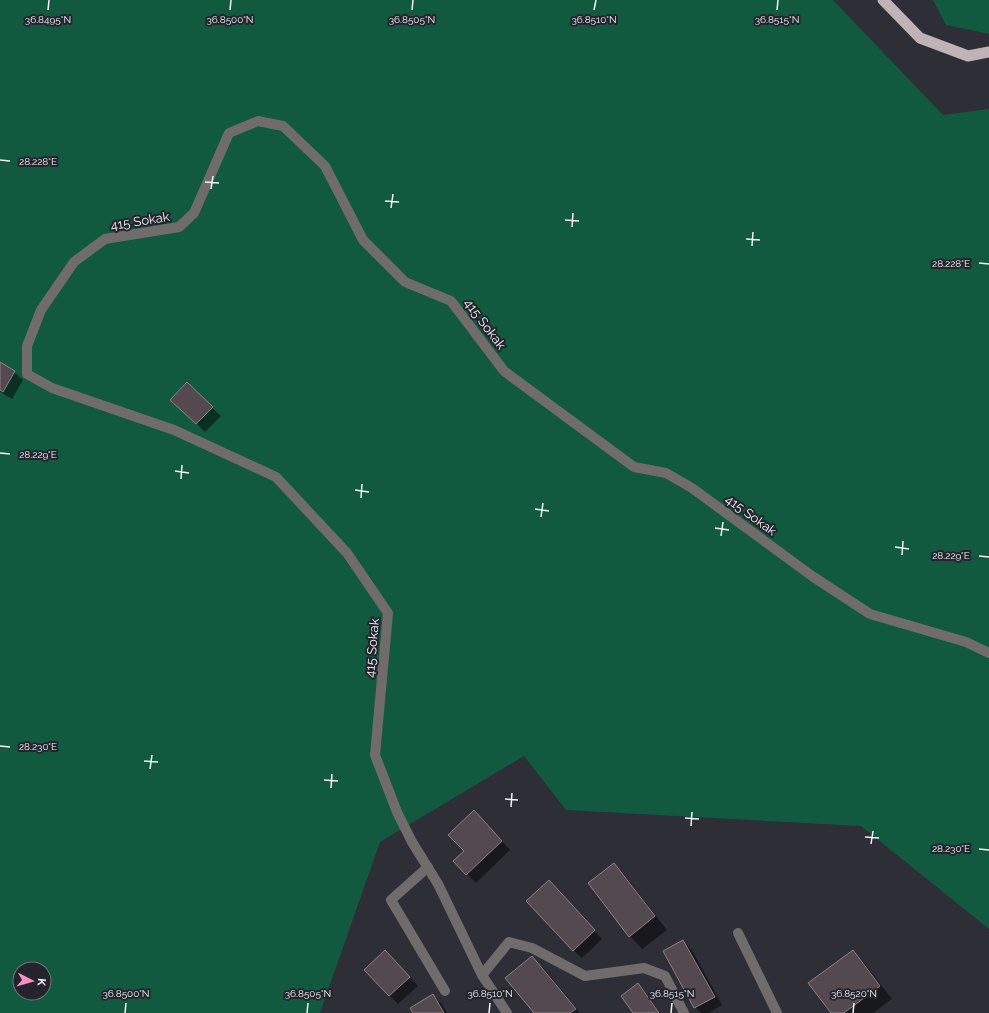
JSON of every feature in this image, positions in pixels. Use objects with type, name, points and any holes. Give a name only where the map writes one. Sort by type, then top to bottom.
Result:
[{"type":"highway","points":[[883,0],[920,38],[968,56],[989,52]]},
{"type":"street","name":"415 Sokak","points":[[508,1013],[482,975],[438,884],[412,842],[397,812],[375,755],[388,613],[347,553],[276,477],[174,430],[52,388],[27,374],[27,346],[41,310],[74,262],[105,240],[179,227],[194,212],[229,133],[258,121],[283,126],[325,166],[363,240],[405,282],[451,301],[504,371],[634,467],[666,473],[692,488],[812,576],[870,614],[966,642],[989,652]]},
{"type":"street","points":[[428,867],[391,900],[445,990]]},
{"type":"street","points":[[738,933],[777,1013]]},
{"type":"street","points":[[482,975],[509,942],[532,948],[585,976],[644,968],[665,976],[684,1013]]},
{"type":"green space","points":[[0,0],[833,0],[943,115],[989,109],[989,929],[861,826],[566,810],[524,756],[380,842],[320,1013],[0,1013]]},
{"type":"green space","points":[[933,0],[989,0],[989,34],[946,25]]},
{"type":"building","points":[[0,362],[15,371],[3,392],[0,390]]},
{"type":"building","points":[[187,382],[213,407],[196,424],[170,400]]},
{"type":"building","points":[[474,810],[502,841],[466,875],[453,861],[464,851],[448,835]]},
{"type":"building","points":[[614,863],[655,916],[629,937],[588,883]]},
{"type":"building","points":[[549,880],[595,930],[573,951],[526,901]]},
{"type":"building","points":[[683,940],[715,997],[694,1008],[663,951]]},
{"type":"building","points":[[385,950],[410,977],[389,996],[364,970]]},
{"type":"building","points":[[853,950],[880,986],[844,1013],[831,1013],[808,983]]},
{"type":"building","points":[[532,956],[576,1009],[570,1013],[534,1013],[505,978]]},
{"type":"building","points":[[638,983],[659,1013],[633,1013],[621,996]]},
{"type":"building","points":[[433,994],[444,1013],[413,1013],[410,1008]]}]
